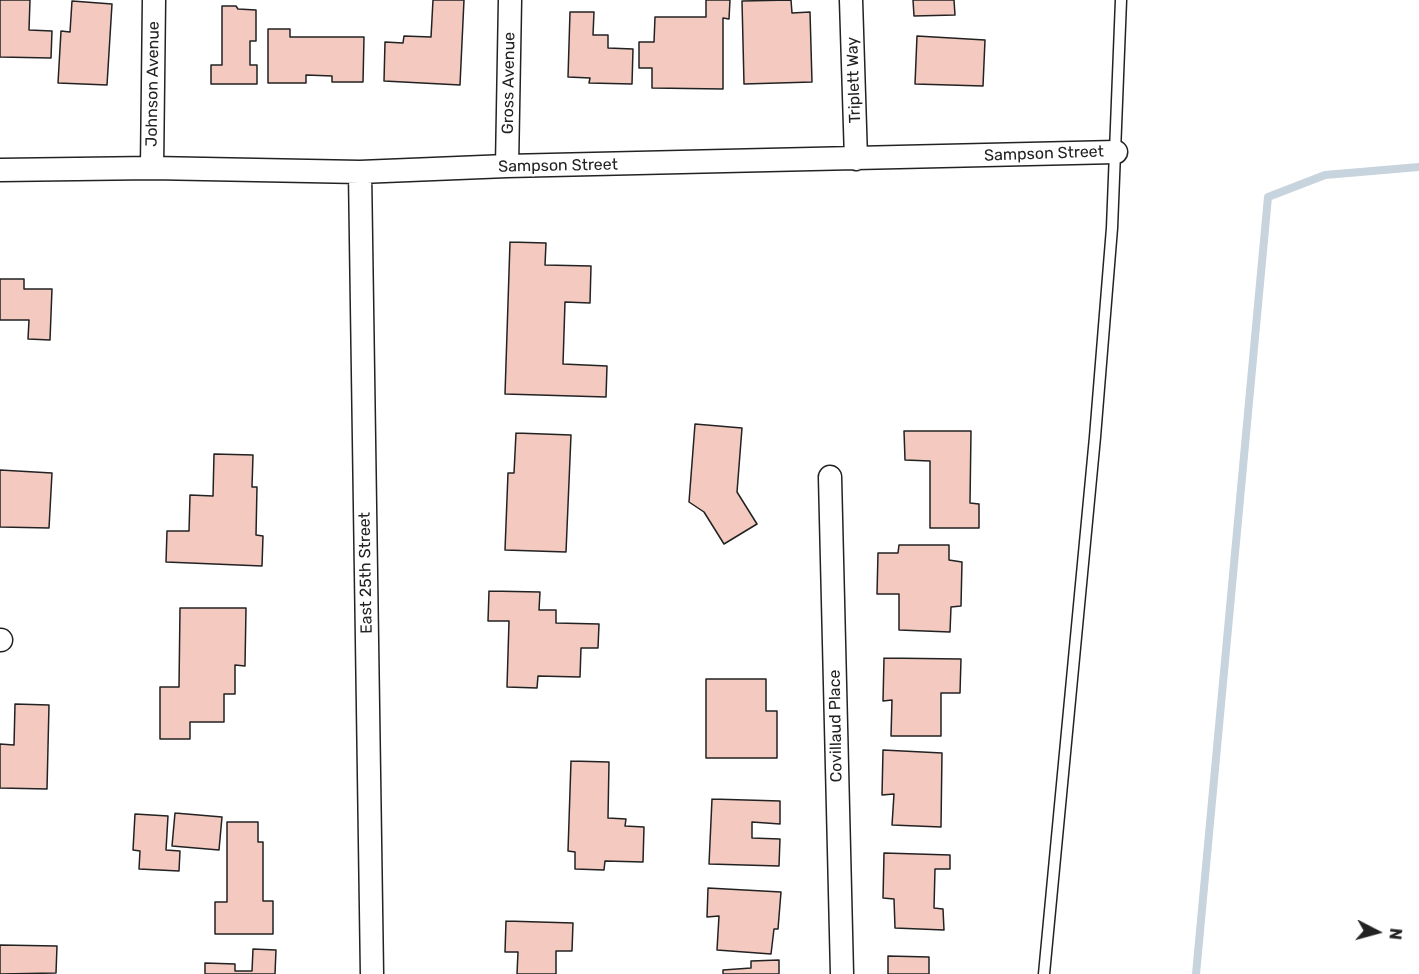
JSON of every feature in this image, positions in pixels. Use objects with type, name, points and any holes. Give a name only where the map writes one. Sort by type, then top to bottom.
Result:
[{"type":"street","name":"Johnson Avenue","points":[[152,168],[154,0]]},
{"type":"street","name":"Gross Avenue","points":[[507,166],[510,0]]},
{"type":"street","name":"Triplett Way","points":[[851,0],[856,159]]},
{"type":"street","name":"Sampson Street","points":[[0,170],[152,168],[360,172],[507,166],[1116,152]]},
{"type":"street","name":"East 25th Street","points":[[360,172],[372,974]]},
{"type":"street","name":"Covillaud Place","points":[[830,477],[842,974]]},
{"type":"lane","points":[[1044,974],[1095,437],[1116,152],[1116,90],[1121,0]]},
{"type":"building","points":[[0,0],[30,0],[29,30],[52,31],[51,58],[0,57]]},
{"type":"building","points":[[433,0],[464,0],[460,85],[384,81],[385,42],[403,43],[404,36],[431,37]]},
{"type":"building","points":[[706,0],[730,0],[729,19],[723,18],[723,89],[652,88],[652,68],[639,68],[639,42],[654,42],[655,17],[706,17]]},
{"type":"building","points":[[791,0],[792,13],[810,12],[812,82],[744,84],[742,1]]},
{"type":"building","points":[[913,0],[954,0],[955,15],[914,16]]},
{"type":"building","points":[[72,1],[112,4],[107,85],[58,83],[61,31],[70,32]]},
{"type":"building","points":[[222,6],[256,10],[256,41],[250,41],[250,65],[257,65],[257,84],[211,84],[211,65],[222,65]]},
{"type":"building","points":[[570,12],[594,12],[593,35],[608,35],[608,48],[633,49],[632,84],[589,83],[590,78],[568,77]]},
{"type":"building","points":[[268,29],[290,29],[290,37],[364,37],[363,82],[332,82],[332,76],[306,75],[306,83],[268,83]]},
{"type":"building","points":[[917,36],[985,40],[983,86],[915,84]]},
{"type":"building","points":[[510,242],[546,243],[545,265],[591,266],[590,303],[565,302],[563,364],[607,366],[606,397],[505,394]]},
{"type":"building","points":[[0,279],[24,279],[24,289],[52,289],[50,340],[28,339],[29,320],[0,320]]},
{"type":"building","points":[[695,424],[742,428],[737,492],[757,524],[724,544],[704,512],[689,502]]},
{"type":"building","points":[[904,431],[971,431],[970,503],[979,504],[979,528],[930,528],[930,461],[905,460]]},
{"type":"building","points":[[516,433],[571,435],[566,552],[505,550],[508,473],[514,473]]},
{"type":"building","points":[[214,454],[253,455],[252,487],[257,487],[256,535],[263,536],[262,566],[166,562],[167,531],[189,531],[190,495],[213,496]]},
{"type":"building","points":[[0,470],[52,473],[49,528],[0,527]]},
{"type":"building","points":[[899,545],[949,545],[949,560],[962,562],[961,606],[951,607],[950,632],[899,630],[899,594],[877,594],[878,553],[898,553]]},
{"type":"building","points":[[489,591],[540,592],[539,610],[556,610],[556,623],[599,624],[598,648],[581,648],[580,677],[538,676],[537,688],[507,687],[509,621],[488,621]]},
{"type":"building","points":[[180,608],[246,608],[245,666],[235,665],[235,694],[224,694],[224,722],[190,722],[190,739],[160,739],[160,687],[179,687]]},
{"type":"building","points":[[884,658],[961,659],[960,693],[941,693],[941,736],[891,736],[892,700],[883,701]]},
{"type":"building","points":[[706,679],[766,679],[766,711],[777,711],[777,758],[706,758]]},
{"type":"building","points":[[15,704],[49,705],[47,789],[0,788],[0,744],[14,745]]},
{"type":"building","points":[[883,750],[942,753],[941,827],[892,825],[894,794],[882,795]]},
{"type":"building","points":[[571,761],[609,762],[608,818],[626,819],[625,826],[644,827],[643,862],[605,861],[604,870],[575,869],[575,852],[568,851]]},
{"type":"building","points":[[712,799],[780,801],[780,824],[752,822],[752,838],[780,839],[779,866],[709,864]]},
{"type":"building","points":[[175,813],[222,817],[219,850],[172,846]]},
{"type":"building","points":[[135,814],[168,816],[166,850],[180,851],[179,871],[139,869],[140,851],[133,850]]},
{"type":"building","points":[[227,822],[258,822],[258,842],[263,842],[263,901],[273,901],[273,934],[215,934],[215,902],[227,902]]},
{"type":"building","points":[[884,853],[950,855],[950,869],[935,869],[934,908],[943,909],[944,930],[895,928],[894,899],[883,898]]},
{"type":"building","points":[[708,888],[781,892],[778,929],[774,929],[771,954],[717,950],[719,916],[707,917]]},
{"type":"building","points":[[506,921],[573,923],[572,951],[556,951],[556,974],[517,974],[518,952],[505,952]]},
{"type":"building","points":[[0,945],[57,946],[56,973],[0,974]]},
{"type":"building","points":[[253,949],[276,950],[275,974],[205,974],[205,963],[235,964],[235,971],[252,971]]},
{"type":"building","points":[[888,956],[929,957],[929,974],[888,974]]},
{"type":"building","points":[[779,960],[779,974],[723,974],[723,970],[751,968],[751,961]]},
{"type":"waterway","points":[[1196,974],[1268,197],[1325,175],[1419,167]]}]
